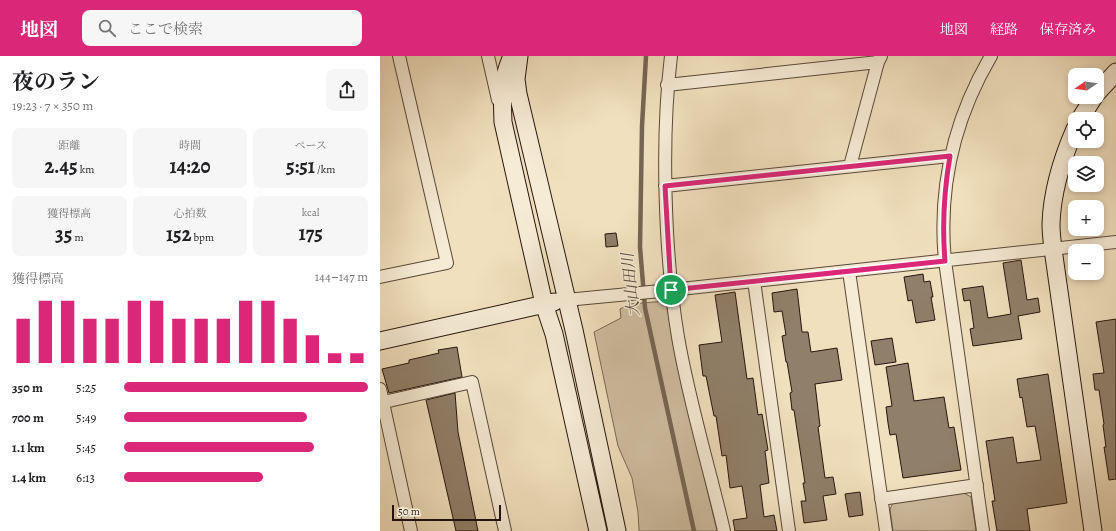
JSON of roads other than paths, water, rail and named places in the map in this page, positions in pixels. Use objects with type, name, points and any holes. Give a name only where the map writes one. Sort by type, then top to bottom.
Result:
[{"type":"street","points":[[380,277],[447,263],[399,56]]},
{"type":"street","points":[[488,56],[544,304],[554,334],[598,531]]},
{"type":"street","points":[[503,122],[502,97],[504,79],[512,56]]},
{"type":"street","points":[[519,56],[516,79],[518,94],[566,300],[617,531]]},
{"type":"street","points":[[671,56],[667,85],[665,186],[671,290],[687,382],[724,531]]},
{"type":"street","points":[[983,531],[943,241],[944,204],[950,156],[968,103],[992,56]]},
{"type":"street","points":[[667,85],[880,59],[850,166]]},
{"type":"street","points":[[1104,86],[1116,72]]},
{"type":"street","points":[[1068,146],[1057,180],[1051,225],[1053,249],[1092,531]]},
{"type":"street","points":[[665,186],[950,156]]},
{"type":"street","points":[[380,341],[566,300],[1116,242]]},
{"type":"street","points":[[849,271],[886,531]]},
{"type":"street","points":[[754,281],[789,531]]},
{"type":"street","points":[[381,403],[472,382],[506,531]]},
{"type":"street","points":[[380,389],[381,403],[412,531]]},
{"type":"street","points":[[881,499],[977,485]]},
{"type":"waterway","name":"大山田川","points":[[646,56],[642,126],[640,247],[645,308],[694,531]]}]
